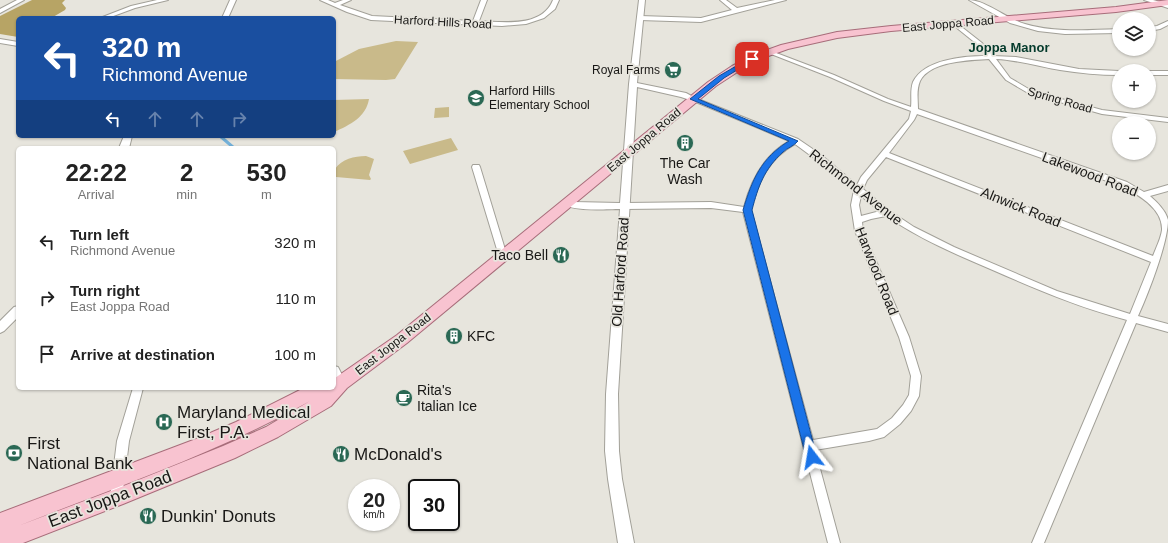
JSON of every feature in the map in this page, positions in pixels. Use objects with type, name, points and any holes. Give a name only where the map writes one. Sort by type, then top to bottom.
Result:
[{"type":"main road","name":"East Joppa Road","points":[[336,379],[397,343],[730,71],[769,52],[800,41],[831,35],[1165,4]]},
{"type":"main road","name":"East Joppa Road","points":[[0,522],[120,478],[242,429],[315,390]]},
{"type":"main road","name":"East Joppa Road","points":[[0,542],[116,498],[210,460],[272,432],[325,402],[331,390]]},
{"type":"street","points":[[0,10],[21,0]]},
{"type":"street","points":[[109,16],[134,7],[165,0]]},
{"type":"street","points":[[226,16],[231,8],[233,0]]},
{"type":"street","name":"Harford Hills Road","points":[[323,0],[356,14],[377,18],[512,24],[532,21],[550,12],[553,9],[556,0]]},
{"type":"street","points":[[336,5],[348,0]]},
{"type":"street","points":[[475,23],[484,0]]},
{"type":"street","name":"Old Harford Road","points":[[626,543],[615,478],[612,394],[633,84],[642,0]]},
{"type":"street","points":[[723,0],[736,10]]},
{"type":"street","points":[[640,18],[701,20],[736,10],[783,0]]},
{"type":"street","points":[[972,0],[993,10],[1005,19],[1027,27],[1053,30],[1112,31]]},
{"type":"street","points":[[1147,0],[1165,4]]},
{"type":"street","name":"Spring Road","points":[[954,23],[980,44],[993,58],[1002,73],[1008,79],[1024,89],[1042,96],[1102,112],[1168,120]]},
{"type":"street","points":[[1158,28],[1168,23]]},
{"type":"street","points":[[1158,28],[1168,33]]},
{"type":"street","points":[[0,41],[16,44]]},
{"type":"street","name":"Lakewood Road","points":[[769,52],[842,80],[877,96],[1129,186],[1144,195],[1158,209],[1166,226],[1165,235],[1125,340],[1038,543]]},
{"type":"street","points":[[916,110],[914,97],[916,84],[921,76],[930,69],[952,61],[976,58],[1016,59],[1073,70],[1112,73]]},
{"type":"street","points":[[1156,73],[1168,73]]},
{"type":"street","name":"Richmond Avenue","points":[[633,84],[683,95],[795,141],[817,156],[886,213],[927,237],[1028,283],[1082,303],[1132,319],[1168,328]]},
{"type":"street","name":"Harwood Road","points":[[809,446],[880,433],[896,421],[907,408],[914,396],[916,376],[904,337],[859,231],[855,205],[858,190],[864,179],[912,119],[916,110]]},
{"type":"street","points":[[795,141],[781,149],[766,164],[753,189],[747,210],[834,543]]},
{"type":"street","name":"Alnwick Road","points":[[885,154],[1156,260]]},
{"type":"street","points":[[476,167],[503,256]]},
{"type":"street","points":[[1144,195],[1168,188]]},
{"type":"street","points":[[568,203],[572,205],[625,206],[711,205],[747,210]]},
{"type":"street","points":[[857,221],[869,216],[886,213]]},
{"type":"street","points":[[0,328],[16,312]]},
{"type":"street","points":[[116,498],[120,478],[123,442],[137,390]]},
{"type":"shaded area","points":[[32,0],[65,0],[62,3],[66,8],[65,10],[55,16],[16,16],[16,37],[0,34],[0,16]]},
{"type":"shaded area","points":[[396,41],[418,42],[395,79],[336,79],[336,61],[359,49]]},
{"type":"shaded area","points":[[369,99],[365,111],[361,116],[336,131],[336,100]]},
{"type":"shaded area","points":[[449,107],[449,117],[434,118],[435,108]]},
{"type":"shaded area","points":[[451,138],[458,150],[410,164],[403,151]]},
{"type":"shaded area","points":[[366,156],[374,159],[369,175],[370,180],[336,177],[336,168],[341,163],[353,157]]},
{"type":"waterway","points":[[222,138],[232,146]]},
{"type":"place","name":"Royal Farms","points":[[673,70]]},
{"type":"place","name":"Harford Hills Elementary School","points":[[476,98]]},
{"type":"place","name":"The Car Wash","points":[[685,143]]},
{"type":"place","name":"Taco Bell","points":[[561,255]]},
{"type":"place","name":"KFC","points":[[454,336]]},
{"type":"place","name":"Rita's Italian Ice","points":[[404,398]]},
{"type":"place","name":"Maryland Medical First, P.A.","points":[[164,422]]},
{"type":"place","name":"First National Bank","points":[[14,453]]},
{"type":"place","name":"McDonald's","points":[[341,454]]},
{"type":"place","name":"Dunkin' Donuts","points":[[148,516]]},
{"type":"district","name":"Joppa Manor","points":[[1009,47]]},
{"type":"route","points":[[752,59],[721,77],[694,99],[795,141],[781,149],[766,164],[757,179],[747,210],[769,299],[812,457]]}]
